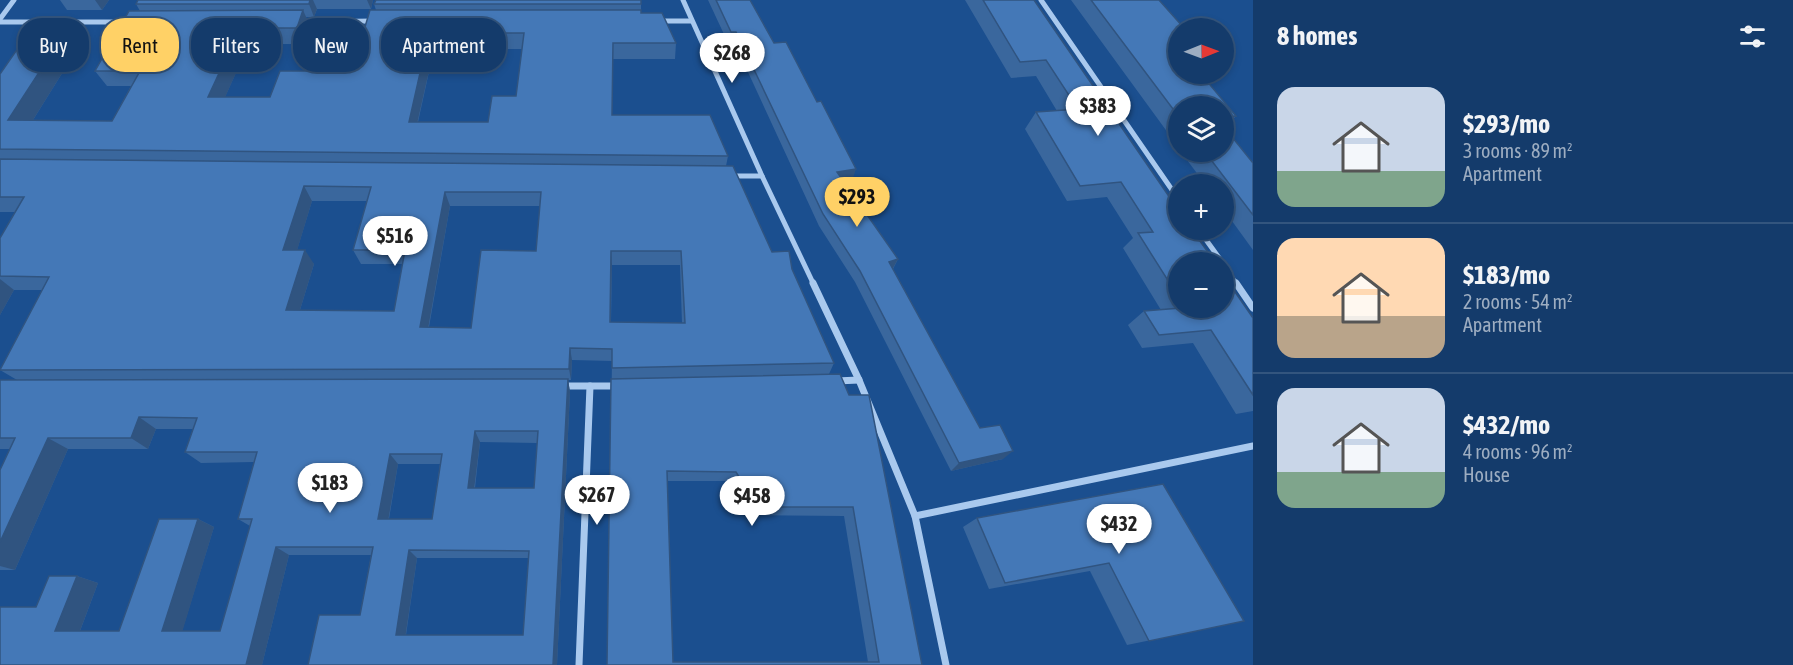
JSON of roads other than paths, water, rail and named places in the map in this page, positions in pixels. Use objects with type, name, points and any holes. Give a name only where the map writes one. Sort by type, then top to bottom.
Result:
[{"type":"street","points":[[0,21],[14,0]]},
{"type":"street","points":[[682,0],[859,380],[915,516],[946,665]]},
{"type":"street","points":[[1041,0],[1168,185]]},
{"type":"street","points":[[0,21],[101,22]]},
{"type":"street","points":[[369,21],[381,21]]},
{"type":"street","points":[[656,21],[691,21]]},
{"type":"street","points":[[726,176],[762,176]]},
{"type":"street","points":[[1234,280],[1253,308]]},
{"type":"street","points":[[824,381],[859,380]]},
{"type":"street","points":[[555,386],[625,386]]},
{"type":"street","points":[[579,665],[590,386]]},
{"type":"street","points":[[915,516],[1253,447]]}]
